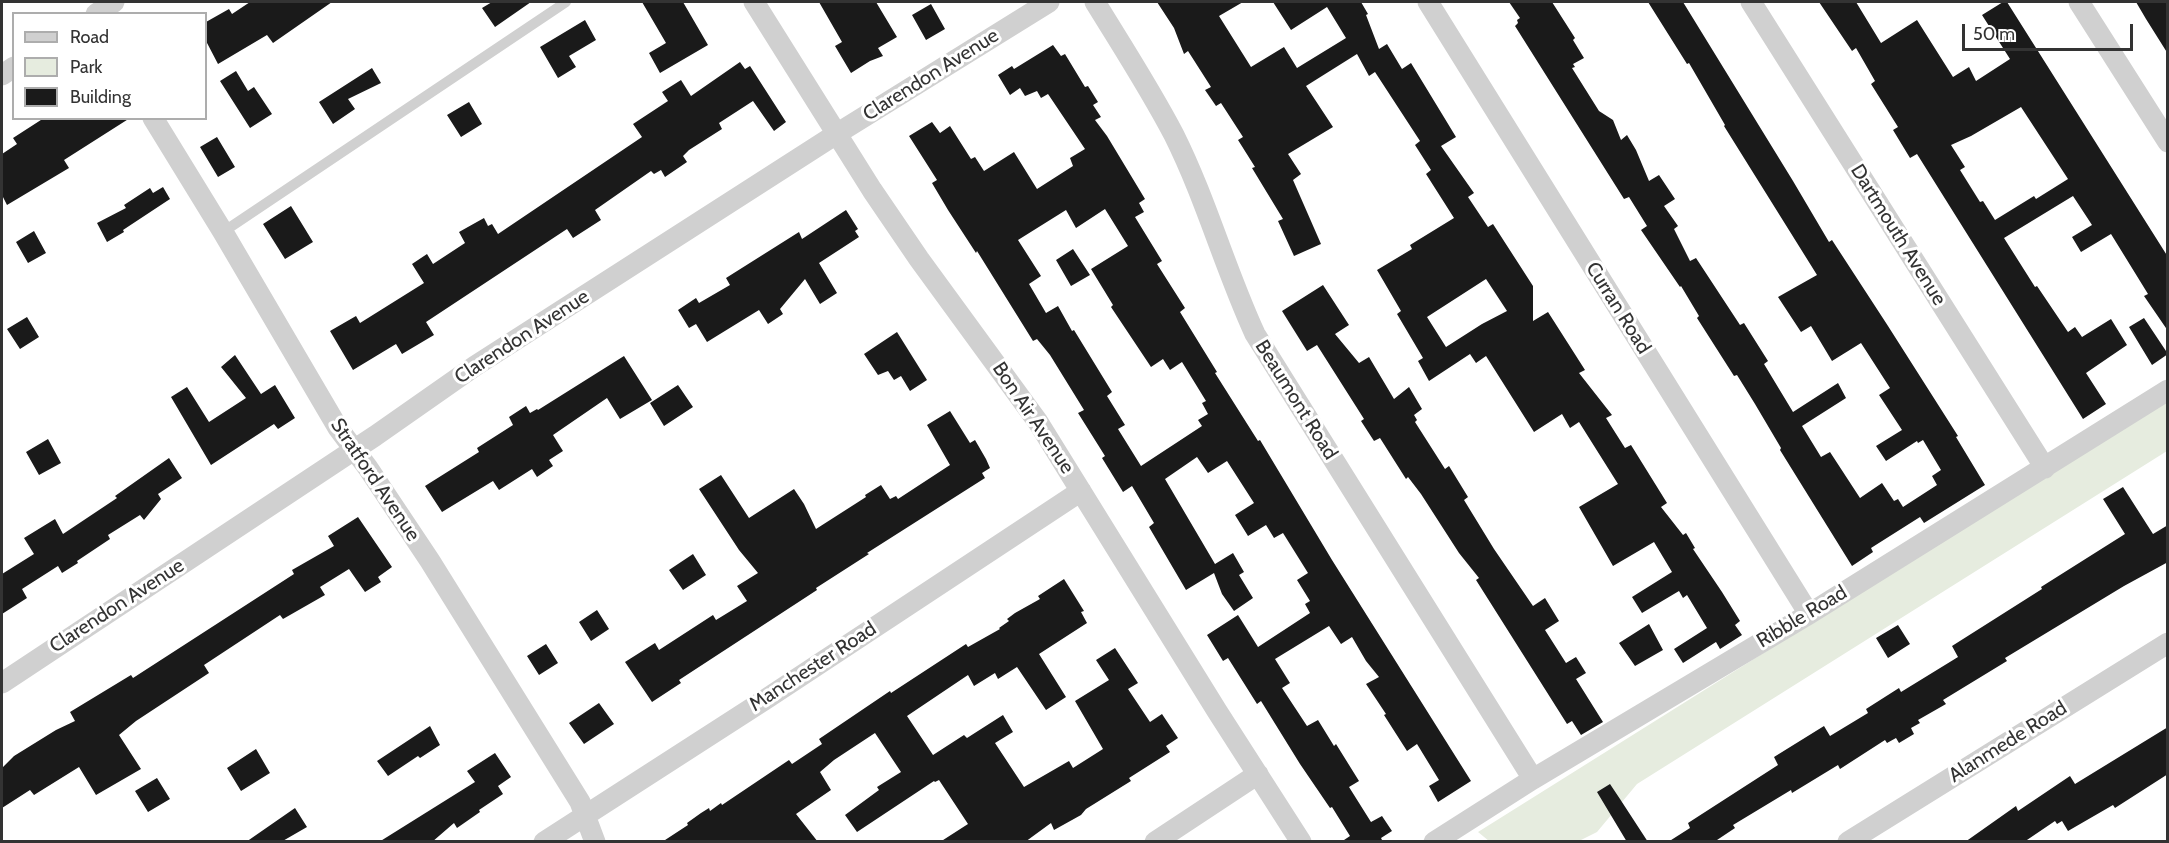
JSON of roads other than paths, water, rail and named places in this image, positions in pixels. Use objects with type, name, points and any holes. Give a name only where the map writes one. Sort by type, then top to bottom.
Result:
[{"type":"street","points":[[99,12],[114,2]]},
{"type":"street","name":"Bon Air Avenue","points":[[754,2],[919,259],[1018,393],[1301,842]]},
{"type":"street","name":"Clarendon Avenue","points":[[2,683],[476,366],[1049,2]]},
{"type":"street","name":"Beaumont Road","points":[[1095,2],[1142,78],[1174,136],[1255,334],[1533,779]]},
{"type":"street","name":"Curran Road","points":[[1428,2],[1809,614]]},
{"type":"street","name":"Dartmouth Avenue","points":[[1751,2],[2045,468]]},
{"type":"street","points":[[2079,2],[2168,142]]},
{"type":"street","name":"Stratford Avenue","points":[[154,120],[338,428],[430,561],[580,802],[595,842]]},
{"type":"street","name":"Ribble Road","points":[[1434,842],[1533,779],[1809,614],[2168,390]]},
{"type":"street","name":"Manchester Road","points":[[544,842],[1081,491]]},
{"type":"street","name":"Alanmede Road","points":[[1848,842],[2168,643]]},
{"type":"street","points":[[1155,842],[1258,774]]},
{"type":"lane","points":[[223,232],[566,2]]}]
